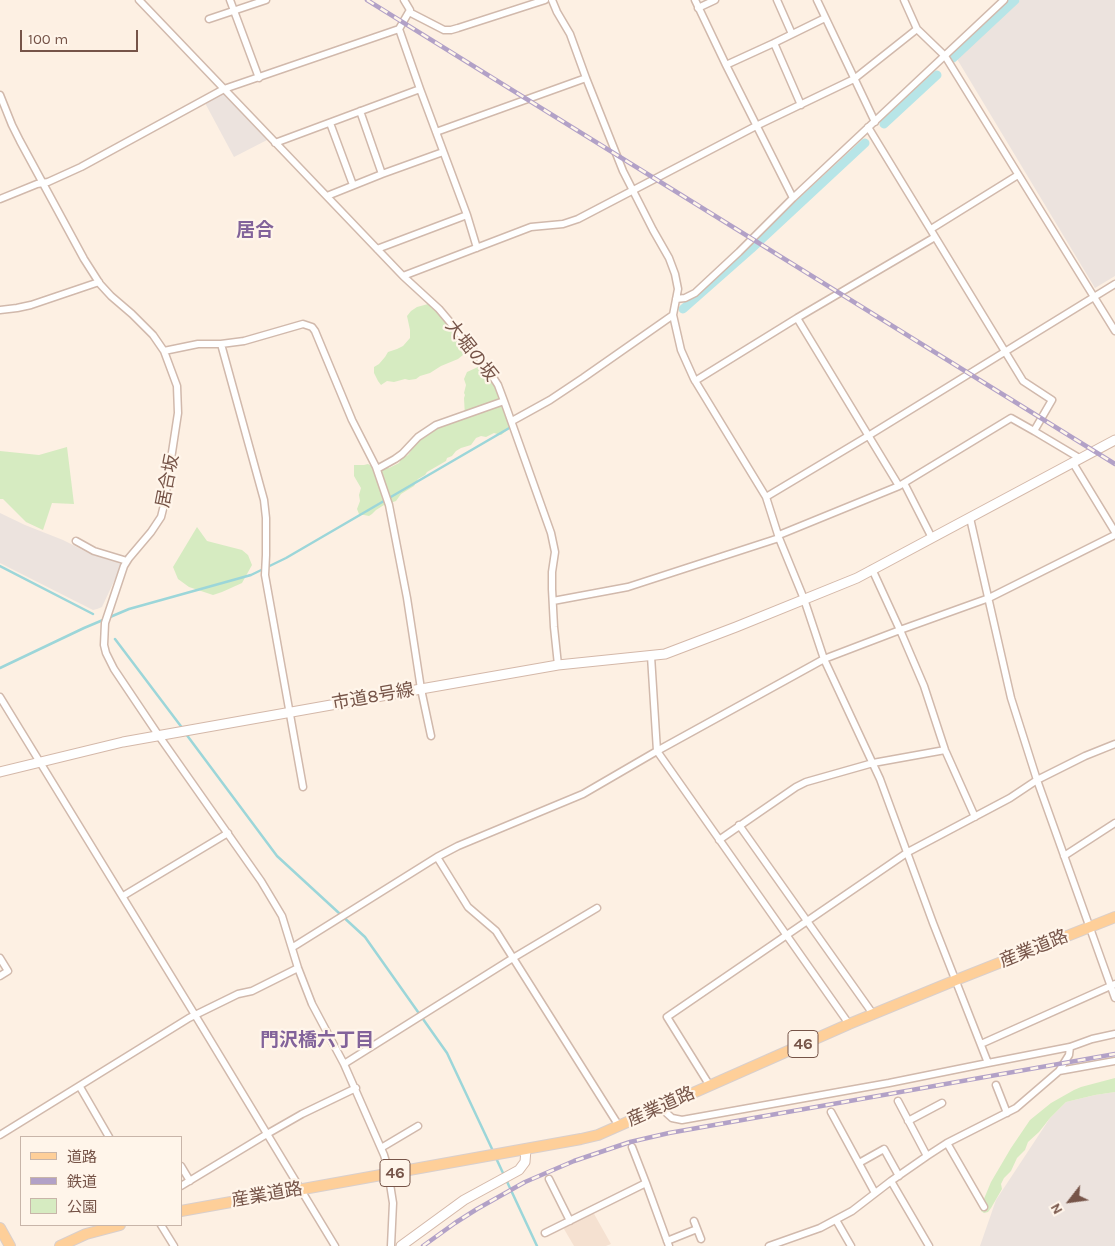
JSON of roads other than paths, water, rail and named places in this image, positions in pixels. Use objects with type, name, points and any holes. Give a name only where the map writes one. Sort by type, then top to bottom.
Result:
[{"type":"main road","name":"産業道路","points":[[182,1211],[598,1135],[848,1024],[1115,916]]},
{"type":"main road","points":[[60,1246],[86,1234],[115,1226]]},
{"type":"main road","points":[[77,1246],[117,1226]]},
{"type":"main road","points":[[0,1228],[10,1246]]},
{"type":"street","name":"大堀の坂","points":[[140,0],[403,276],[438,309],[471,346],[498,385],[539,496],[553,540],[555,552],[552,572],[554,627],[558,665]]},
{"type":"street","points":[[230,0],[259,78]]},
{"type":"street","points":[[209,19],[266,0]]},
{"type":"street","points":[[0,199],[37,184],[48,182],[81,167],[224,89],[399,28],[410,10],[404,0]]},
{"type":"street","points":[[409,12],[444,30],[451,30],[545,0]]},
{"type":"street","points":[[552,0],[570,34],[623,170],[669,258],[675,274],[678,288],[673,315],[681,350],[695,381],[766,497],[824,659],[880,778],[933,923],[988,1063]]},
{"type":"street","points":[[694,0],[794,198]]},
{"type":"street","points":[[698,8],[715,0]]},
{"type":"street","points":[[777,0],[792,34]]},
{"type":"street","points":[[817,0],[875,122]]},
{"type":"street","points":[[904,0],[917,29],[945,56],[1115,331]]},
{"type":"street","points":[[676,300],[695,293],[1004,0]]},
{"type":"street","points":[[726,65],[825,18]]},
{"type":"street","points":[[399,28],[467,215],[477,248]]},
{"type":"street","points":[[403,276],[531,227],[570,222],[756,126],[854,80],[917,29]]},
{"type":"street","points":[[774,43],[802,105]]},
{"type":"street","points":[[436,132],[586,78]]},
{"type":"street","points":[[275,143],[420,89]]},
{"type":"street","name":"居合坂","points":[[0,95],[12,125],[84,259],[111,296],[153,335],[164,351],[174,377],[178,393],[178,413],[161,517],[126,564]]},
{"type":"street","points":[[360,111],[382,174]]},
{"type":"street","points":[[330,123],[352,185]]},
{"type":"street","points":[[868,127],[1023,381],[1052,400],[1034,431]]},
{"type":"street","points":[[327,196],[443,152]]},
{"type":"street","points":[[931,229],[1018,174]]},
{"type":"street","points":[[377,249],[467,215]]},
{"type":"street","points":[[695,381],[935,236]]},
{"type":"street","points":[[0,310],[31,305],[99,282]]},
{"type":"street","points":[[766,497],[1115,284]]},
{"type":"street","points":[[512,421],[550,400],[673,315]]},
{"type":"street","points":[[797,318],[868,436],[902,485],[932,538]]},
{"type":"street","points":[[164,351],[198,344],[244,341],[303,324],[312,327],[315,331],[352,420],[377,469],[387,499],[407,598],[421,688],[431,736]]},
{"type":"street","points":[[221,344],[264,500],[266,518],[265,568],[303,787]]},
{"type":"street","points":[[377,469],[402,454],[418,437],[436,425],[504,401]]},
{"type":"street","points":[[292,947],[458,846],[576,798],[824,659],[989,598],[1115,533],[1077,461],[1034,431],[1011,418],[902,485],[779,537],[628,587],[553,601]]},
{"type":"street","name":"市道8号線","points":[[0,772],[123,742],[421,688],[558,665],[665,654],[856,578],[1115,440]]},
{"type":"street","points":[[970,518],[1011,698],[1037,780],[1089,927],[1113,984],[1115,998]]},
{"type":"street","points":[[76,541],[94,551],[126,564],[107,614],[104,629],[106,653],[158,736],[228,833],[282,916],[298,968],[312,1004],[356,1088],[388,1165],[393,1203],[391,1246]]},
{"type":"street","points":[[872,569],[924,686],[946,750],[976,817]]},
{"type":"street","points":[[651,656],[657,751],[848,1024]]},
{"type":"street","points":[[0,697],[335,1246]]},
{"type":"street","points":[[710,1086],[667,1017],[908,852],[976,817],[1037,780],[1085,756],[1115,744]]},
{"type":"street","points":[[719,840],[796,786],[806,782],[873,764],[946,750]]},
{"type":"street","points":[[1064,856],[1115,822]]},
{"type":"street","points":[[740,826],[873,1014]]},
{"type":"street","points":[[123,896],[228,833]]},
{"type":"street","points":[[438,857],[468,907],[496,931],[619,1126]]},
{"type":"street","points":[[344,1064],[513,958],[598,908]]},
{"type":"street","points":[[0,958],[8,971],[0,976]]},
{"type":"street","points":[[0,1136],[195,1015],[238,994],[252,991],[298,968]]},
{"type":"street","points":[[981,1044],[1113,984]]},
{"type":"street","points":[[661,1108],[672,1118],[682,1120],[889,1083],[1070,1047],[1092,1039],[1115,1034]]},
{"type":"street","points":[[769,1246],[820,1228],[836,1220],[852,1211],[926,1156],[947,1143],[1016,1108],[1059,1071],[1069,1055],[1070,1047]]},
{"type":"street","points":[[1059,1071],[1115,1061]]},
{"type":"street","points":[[996,1085],[1007,1113]]},
{"type":"street","points":[[80,1087],[109,1136]]},
{"type":"street","points":[[182,1185],[302,1114],[356,1088]]},
{"type":"street","points":[[898,1101],[926,1156]]},
{"type":"street","points":[[908,1121],[942,1103]]},
{"type":"street","points":[[831,1112],[875,1194]]},
{"type":"street","points":[[381,1148],[418,1126]]},
{"type":"street","points":[[947,1143],[984,1207]]},
{"type":"street","points":[[632,1147],[668,1243],[697,1229]]},
{"type":"street","points":[[401,1246],[464,1200],[519,1170],[525,1162],[526,1149]]},
{"type":"street","points":[[859,1163],[884,1149],[899,1176]]},
{"type":"street","points":[[182,1168],[190,1181]]},
{"type":"street","points":[[549,1179],[570,1221]]},
{"type":"street","points":[[892,1181],[929,1246]]},
{"type":"street","points":[[545,1233],[646,1183]]},
{"type":"street","points":[[836,1220],[851,1246]]},
{"type":"street","points":[[694,1221],[701,1238]]},
{"type":"street","points":[[162,1226],[174,1246]]},
{"type":"waterway","points":[[953,58],[1015,0]]},
{"type":"waterway","points":[[884,124],[937,75]]},
{"type":"waterway","points":[[683,309],[865,143]]},
{"type":"waterway","points":[[0,668],[129,609],[251,575],[286,558],[511,427]]},
{"type":"waterway","points":[[0,566],[93,614]]},
{"type":"waterway","points":[[115,639],[183,729]]},
{"type":"waterway","points":[[186,734],[277,856],[365,937],[447,1053],[493,1151]]},
{"type":"waterway","points":[[496,1158],[537,1246]]},
{"type":"railway","points":[[367,0],[1115,464]]},
{"type":"railway","points":[[423,1246],[477,1209],[525,1182],[574,1161],[630,1142],[669,1133],[1115,1054]]},
{"type":"district","name":"居合","points":[[255,231]]},
{"type":"district","name":"門沢橋六丁目","points":[[317,1041]]}]
